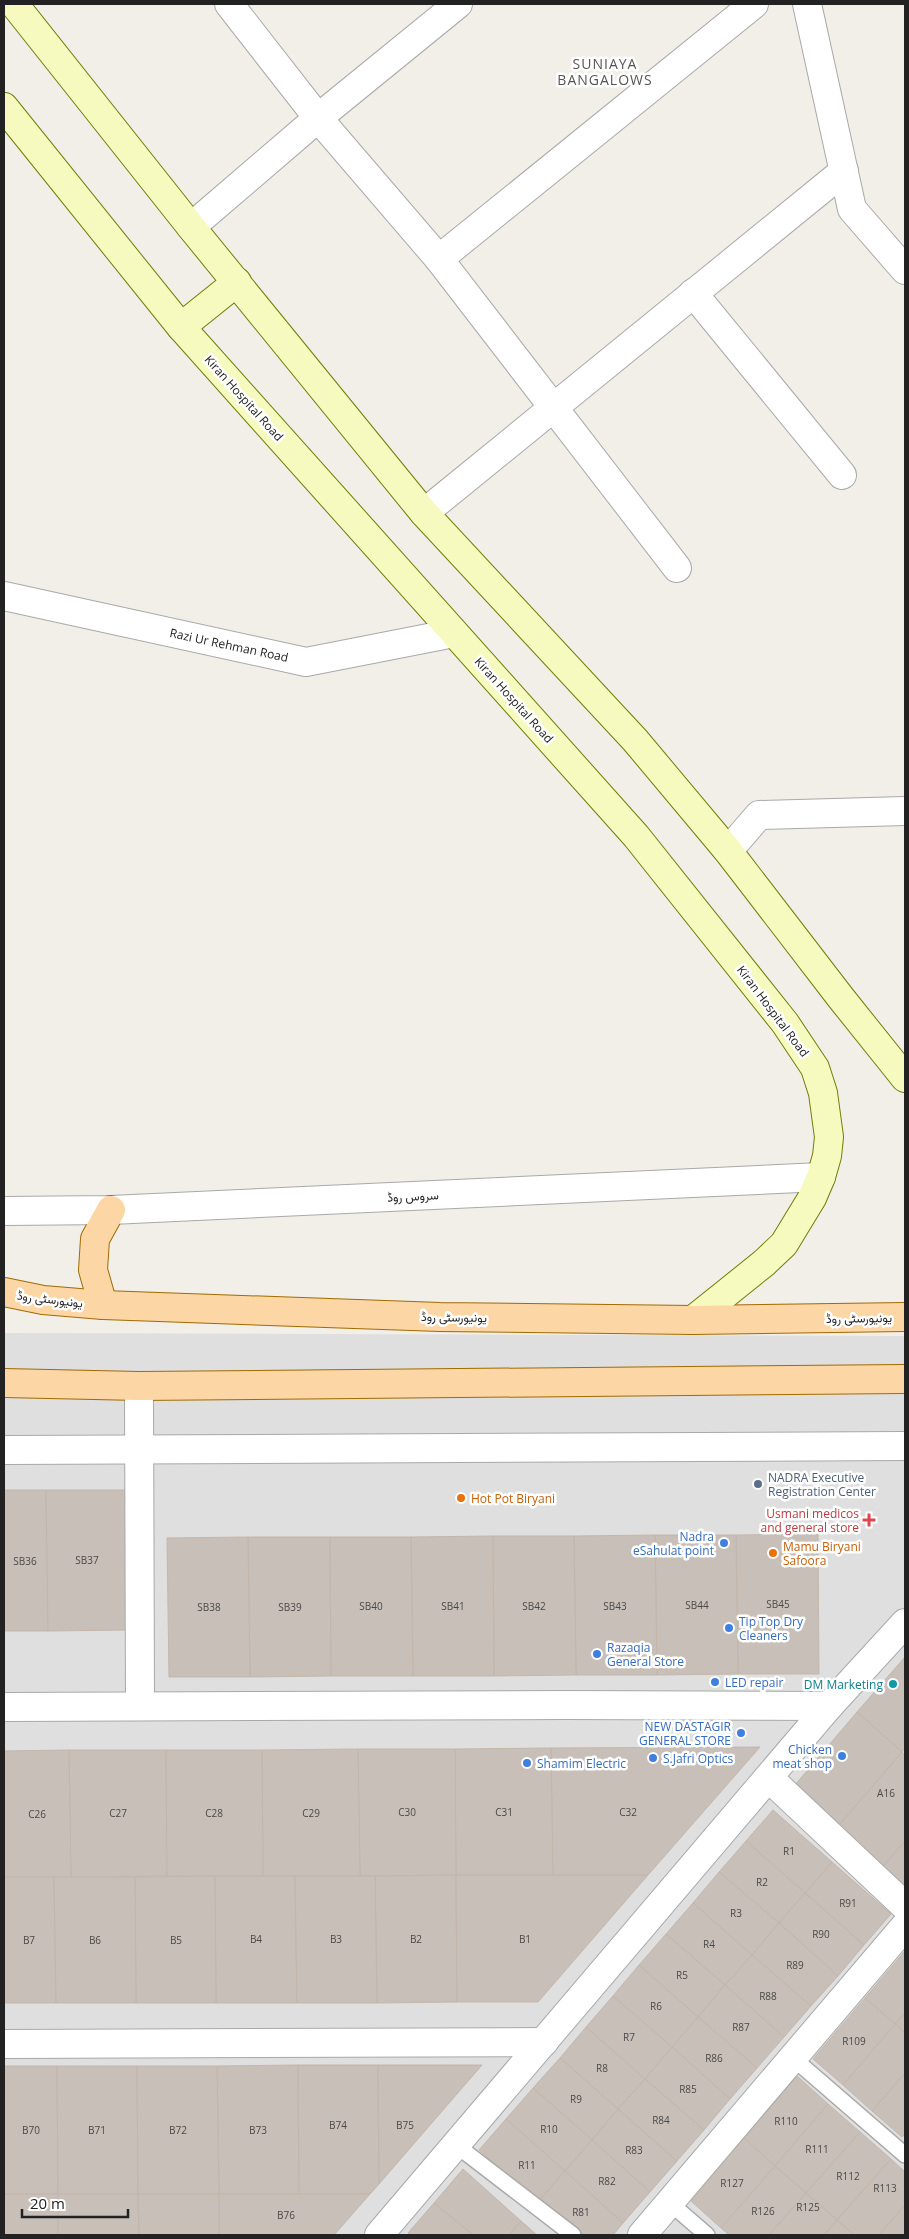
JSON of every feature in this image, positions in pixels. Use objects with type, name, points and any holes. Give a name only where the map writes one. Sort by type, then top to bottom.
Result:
[{"type":"main road","points":[[14,4],[424,513],[635,740],[728,851],[905,1078]]},
{"type":"main road","name":"Kiran Hospital Road","points":[[4,107],[181,327],[636,836],[803,1048],[814,1068],[823,1093],[827,1115],[829,1137],[827,1156],[821,1177],[800,1221],[784,1244],[764,1263],[693,1320]]},
{"type":"main road","points":[[181,327],[237,282]]},
{"type":"main road","points":[[103,1305],[93,1270],[96,1239],[111,1210]]},
{"type":"main road","name":"یونیورسٹی روڈ","points":[[4,1292],[43,1300],[103,1305],[440,1317],[693,1320],[905,1318]]},
{"type":"main road","points":[[4,1383],[139,1386],[905,1379]]},
{"type":"street","points":[[229,4],[318,118],[439,259],[677,568]]},
{"type":"street","points":[[192,227],[318,118],[458,4]]},
{"type":"street","points":[[439,259],[754,4]]},
{"type":"street","points":[[807,4],[852,209],[905,270]]},
{"type":"street","points":[[424,513],[844,171]]},
{"type":"street","points":[[693,293],[842,475]]},
{"type":"street","name":"Razi Ur Rehman Road","points":[[4,596],[306,662],[454,633]]},
{"type":"street","points":[[728,851],[758,816],[905,811]]},
{"type":"street","name":"سروس روڈ","points":[[4,1211],[111,1210],[821,1177]]},
{"type":"street","points":[[139,1386],[140,1706]]},
{"type":"street","points":[[4,1450],[905,1446]]},
{"type":"street","points":[[379,2235],[829,1706],[905,1623]]},
{"type":"street","points":[[4,1707],[829,1706]]},
{"type":"street","points":[[769,1778],[905,1906]]},
{"type":"street","points":[[642,2235],[905,1926]]},
{"type":"street","points":[[4,2044],[544,2042]]},
{"type":"lane","points":[[793,2058],[905,2155]]},
{"type":"lane","points":[[456,2145],[573,2235]]},
{"type":"lane","points":[[670,2203],[707,2235]]},
{"type":"shaded area","points":[[4,1333],[905,1336],[905,2235],[4,2235]]},
{"type":"building","points":[[4,1490],[46,1490],[48,1631],[4,1631]]},
{"type":"building","points":[[46,1490],[126,1490],[128,1630],[48,1631]]},
{"type":"building","points":[[818,1534],[819,1674],[738,1674],[736,1535]]},
{"type":"building","points":[[655,1535],[736,1535],[738,1674],[657,1675]]},
{"type":"building","points":[[655,1535],[657,1675],[576,1675],[574,1536]]},
{"type":"building","points":[[493,1536],[574,1536],[576,1675],[494,1676]]},
{"type":"building","points":[[493,1536],[494,1676],[413,1676],[411,1537]]},
{"type":"building","points":[[248,1537],[330,1537],[331,1676],[250,1677]]},
{"type":"building","points":[[248,1537],[250,1677],[169,1677],[167,1538]]},
{"type":"building","points":[[330,1537],[411,1537],[413,1676],[331,1676]]},
{"type":"building","name":"DM Marketing","points":[[905,1657],[905,1749],[902,1752],[857,1712]]},
{"type":"building","points":[[857,1712],[902,1752],[834,1831],[789,1792]]},
{"type":"building","points":[[760,1747],[648,1875],[553,1875],[551,1748]]},
{"type":"building","points":[[551,1748],[553,1875],[456,1875],[455,1749]]},
{"type":"building","points":[[358,1749],[455,1749],[456,1875],[360,1876]]},
{"type":"building","points":[[358,1749],[360,1876],[263,1876],[262,1750]]},
{"type":"building","points":[[69,1750],[166,1750],[167,1876],[71,1877]]},
{"type":"building","points":[[69,1750],[71,1877],[4,1877],[4,1751]]},
{"type":"building","points":[[166,1750],[262,1750],[263,1876],[167,1876]]},
{"type":"building","points":[[902,1752],[905,1755],[905,1841],[879,1871],[834,1831]]},
{"type":"building","points":[[773,1810],[832,1862],[805,1893],[746,1841]]},
{"type":"building","points":[[746,1841],[805,1893],[779,1923],[719,1872]]},
{"type":"building","points":[[905,1841],[905,1894],[879,1871]]},
{"type":"building","points":[[832,1862],[891,1914],[864,1945],[805,1893]]},
{"type":"building","points":[[719,1872],[779,1923],[752,1955],[693,1903]]},
{"type":"building","points":[[456,1875],[457,2002],[377,2003],[375,1876]]},
{"type":"building","points":[[456,1875],[648,1875],[538,2002],[457,2002]]},
{"type":"building","points":[[215,1876],[295,1876],[297,2003],[216,2003]]},
{"type":"building","points":[[215,1876],[216,2003],[136,2003],[135,1877]]},
{"type":"building","points":[[295,1876],[375,1876],[377,2003],[297,2003]]},
{"type":"building","points":[[4,1877],[54,1877],[56,2003],[4,2003]]},
{"type":"building","points":[[54,1877],[135,1877],[136,2003],[56,2003]]},
{"type":"building","points":[[805,1893],[864,1945],[838,1976],[779,1923]]},
{"type":"building","points":[[693,1903],[752,1955],[725,1985],[666,1934]]},
{"type":"building","points":[[779,1923],[838,1976],[811,2006],[752,1955]]},
{"type":"building","points":[[666,1934],[725,1985],[698,2017],[639,1965]]},
{"type":"building","points":[[905,1951],[905,2013],[895,2024],[865,1998]]},
{"type":"building","points":[[752,1955],[811,2006],[784,2037],[725,1985]]},
{"type":"building","points":[[639,1965],[698,2017],[672,2047],[613,1996]]},
{"type":"building","points":[[725,1985],[784,2037],[757,2068],[698,2017]]},
{"type":"building","points":[[613,1996],[672,2047],[645,2079],[586,2027]]},
{"type":"building","points":[[865,1998],[895,2024],[843,2085],[813,2059]]},
{"type":"building","points":[[905,2013],[905,2033],[895,2024]]},
{"type":"building","points":[[698,2017],[757,2068],[730,2099],[672,2047]]},
{"type":"building","points":[[895,2024],[905,2033],[905,2073],[872,2111],[843,2085]]},
{"type":"building","points":[[586,2027],[645,2079],[618,2109],[560,2058]]},
{"type":"building","points":[[672,2047],[730,2099],[704,2130],[645,2079]]},
{"type":"building","points":[[560,2058],[618,2109],[592,2140],[533,2088]]},
{"type":"building","points":[[298,2065],[299,2194],[219,2194],[217,2066]]},
{"type":"building","points":[[298,2065],[378,2065],[379,2184],[370,2194],[299,2194]]},
{"type":"building","points":[[378,2065],[482,2065],[379,2184]]},
{"type":"building","points":[[4,2066],[57,2066],[58,2194],[4,2194]]},
{"type":"building","points":[[57,2066],[137,2066],[138,2194],[58,2194]]},
{"type":"building","points":[[137,2066],[217,2066],[219,2194],[138,2194]]},
{"type":"building","points":[[905,2073],[905,2134],[902,2137],[872,2111]]},
{"type":"building","points":[[797,2076],[828,2104],[775,2166],[744,2138]]},
{"type":"building","points":[[645,2079],[704,2130],[677,2161],[618,2109]]},
{"type":"building","points":[[533,2088],[592,2140],[565,2171],[506,2119]]},
{"type":"building","points":[[828,2104],[860,2132],[806,2193],[775,2166]]},
{"type":"building","points":[[618,2109],[677,2161],[650,2192],[592,2140]]},
{"type":"building","points":[[506,2119],[565,2171],[538,2202],[479,2150]]},
{"type":"building","points":[[860,2132],[891,2159],[837,2220],[806,2193]]},
{"type":"building","points":[[744,2138],[775,2166],[721,2228],[690,2200]]},
{"type":"building","points":[[592,2140],[650,2192],[623,2223],[565,2171]]},
{"type":"building","points":[[891,2159],[905,2172],[905,2205],[879,2235],[854,2235],[837,2220]]},
{"type":"building","points":[[775,2166],[806,2193],[769,2235],[729,2235],[721,2228]]},
{"type":"building","points":[[463,2169],[521,2221],[509,2235],[473,2235],[434,2203]]},
{"type":"building","points":[[565,2171],[623,2223],[613,2235],[576,2235],[538,2202]]},
{"type":"building","points":[[806,2193],[837,2220],[824,2235],[769,2235]]},
{"type":"building","points":[[4,2194],[58,2194],[58,2235],[4,2235]]},
{"type":"building","points":[[58,2194],[138,2194],[139,2235],[58,2235]]},
{"type":"building","points":[[138,2194],[219,2194],[219,2235],[139,2235]]},
{"type":"building","points":[[219,2194],[370,2194],[334,2235],[219,2235]]},
{"type":"building","points":[[434,2203],[473,2235],[411,2235],[408,2233]]},
{"type":"building","points":[[905,2205],[905,2235],[879,2235]]},
{"type":"building","points":[[837,2220],[854,2235],[824,2235]]},
{"type":"building","points":[[521,2221],[537,2235],[509,2235]]},
{"type":"place","name":"NADRA Executive Registration Center","points":[[758,1484]]},
{"type":"place","name":"Hot Pot Biryani","points":[[461,1498]]},
{"type":"place","name":"Usmani medicos and general store","points":[[869,1520]]},
{"type":"place","name":"Nadra eSahulat point","points":[[724,1543]]},
{"type":"place","name":"Mamu Biryani Safoora","points":[[773,1553]]},
{"type":"place","name":"Tip Top Dry Cleaners","points":[[729,1628]]},
{"type":"place","name":"Razaqia General Store","points":[[597,1654]]},
{"type":"place","name":"LED repair","points":[[715,1682]]},
{"type":"place","name":"DM Marketing","points":[[893,1684]]},
{"type":"place","name":"NEW DASTAGIR GENERAL STORE","points":[[741,1733]]},
{"type":"place","name":"Chicken meat shop","points":[[842,1756]]},
{"type":"place","name":"S.Jafri Optics","points":[[653,1758]]},
{"type":"place","name":"Shamim Electric","points":[[527,1763]]},
{"type":"district","name":"SUNIAYA BANGALOWS","points":[[605,72]]}]
